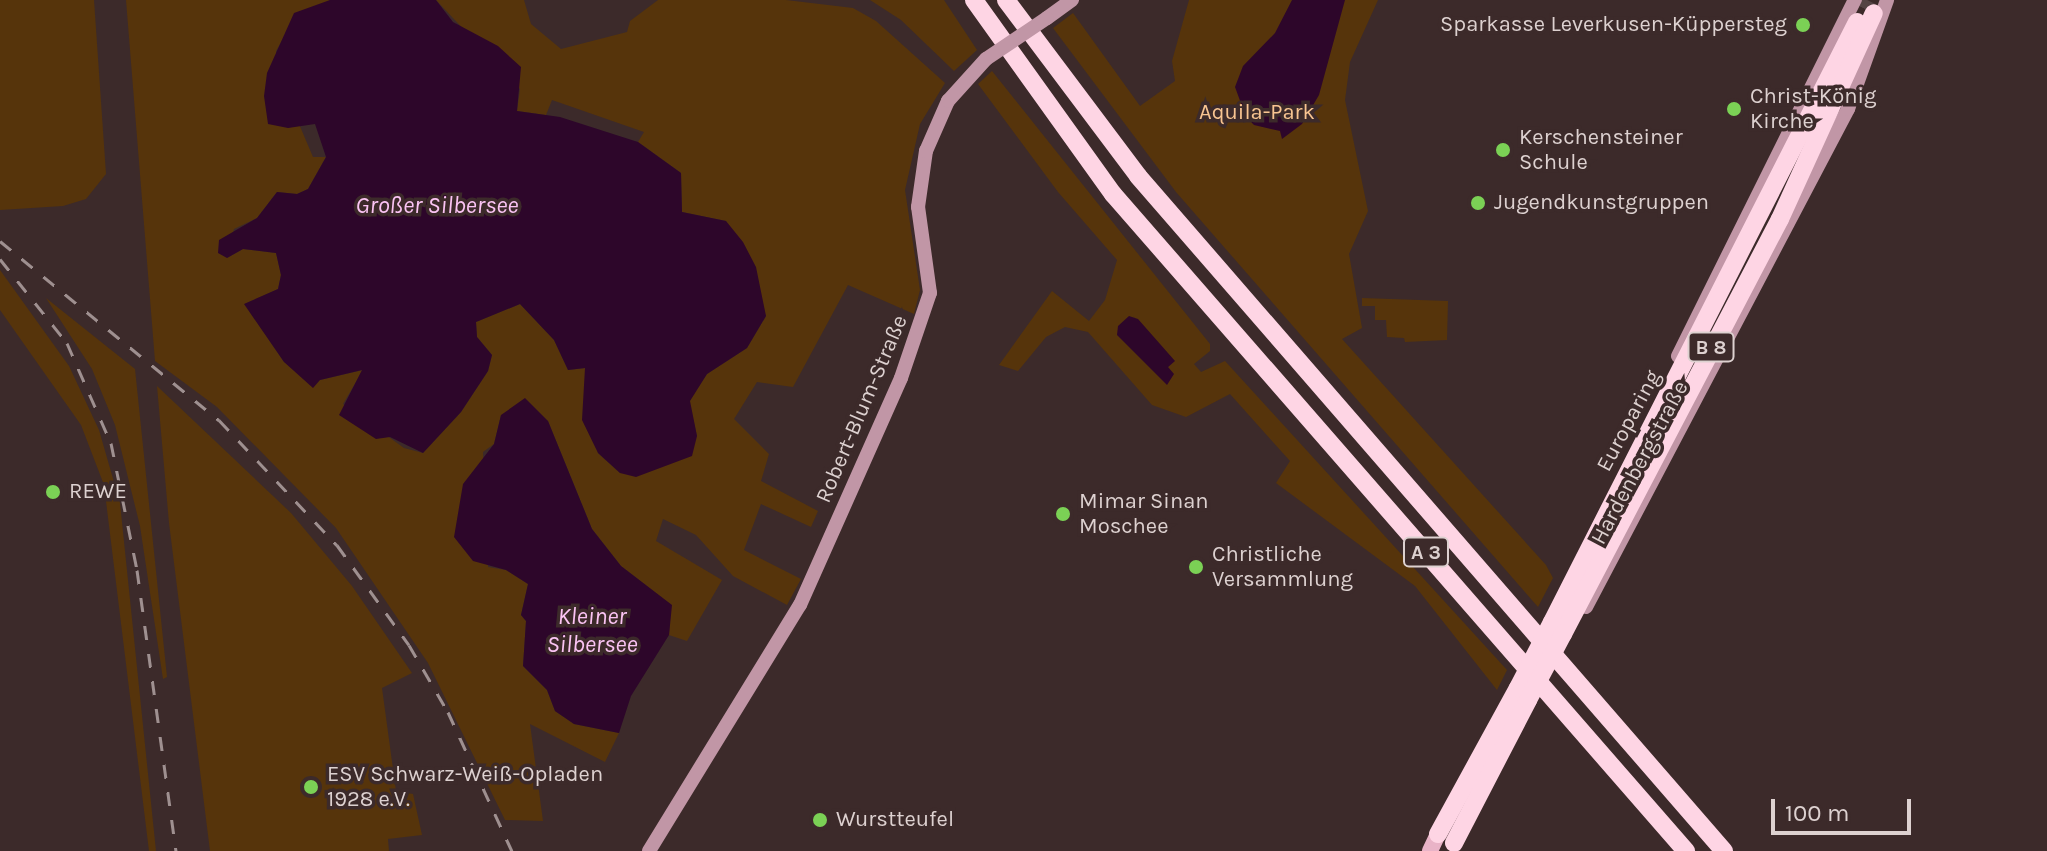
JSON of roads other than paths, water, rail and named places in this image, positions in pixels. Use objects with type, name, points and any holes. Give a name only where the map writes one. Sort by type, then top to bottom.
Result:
[{"type":"highway","name":"A 3","points":[[974,0],[1113,194],[1686,851]]},
{"type":"highway","name":"A 3","points":[[1006,0],[1138,176],[1724,851]]},
{"type":"highway","points":[[1021,0],[1044,47]]},
{"type":"highway","name":"Europaring","points":[[1523,694],[1559,636],[1670,395],[1870,5]]},
{"type":"highway","name":"Europaring","points":[[1443,845],[1523,694],[1559,636],[1780,219],[1870,5]]},
{"type":"main road","name":"Robert-Blum-Straße","points":[[649,851],[800,605],[901,378],[930,293],[918,207],[926,151],[948,101],[986,59],[1072,0]]},
{"type":"main road","points":[[1670,395],[1671,374],[1688,333],[1870,5]]},
{"type":"water","name":"Großer Silbersee","points":[[330,0],[436,0],[453,22],[498,46],[521,67],[517,111],[560,117],[638,142],[681,173],[682,212],[726,221],[743,242],[756,267],[766,316],[747,348],[707,374],[690,401],[697,436],[692,456],[636,477],[620,473],[598,453],[582,420],[585,368],[568,370],[554,340],[520,304],[476,322],[477,337],[492,355],[488,371],[461,412],[423,453],[390,437],[376,439],[339,415],[362,370],[320,380],[313,388],[284,362],[244,304],[278,289],[281,275],[276,253],[243,249],[227,258],[218,253],[219,240],[257,218],[277,192],[297,194],[308,189],[326,157],[315,124],[288,128],[268,124],[264,96],[267,73],[294,13]]},
{"type":"water","points":[[1292,0],[1345,0],[1319,95],[1302,124],[1282,139],[1280,131],[1254,125],[1246,117],[1235,87],[1243,66],[1275,33]]},
{"type":"water","points":[[1129,316],[1138,319],[1175,361],[1168,367],[1174,374],[1167,385],[1117,335],[1118,326]]},
{"type":"water","name":"Kleiner Silbersee","points":[[525,398],[548,421],[592,529],[621,566],[672,605],[669,635],[631,696],[619,733],[574,724],[555,711],[547,690],[523,666],[526,621],[521,615],[528,584],[506,570],[473,561],[454,537],[463,484],[494,444],[501,415]]},
{"type":"tunnel","points":[[1863,8],[1867,0]]},
{"type":"railway","points":[[0,241],[219,420],[337,545],[409,645],[448,712],[512,851]]},
{"type":"railway","points":[[0,259],[67,343],[111,443],[137,570],[176,851]]},
{"type":"place","name":"Sparkasse Leverkusen-Küppersteg","points":[[1803,25]]},
{"type":"place","name":"Christ-König Kirche","points":[[1734,109]]},
{"type":"place","name":"Kerschensteiner Schule","points":[[1503,150]]},
{"type":"place","name":"Jugendkunstgruppen","points":[[1478,203]]},
{"type":"place","name":"REWE","points":[[53,492]]},
{"type":"place","name":"Mimar Sinan Moschee","points":[[1063,514]]},
{"type":"place","name":"Christliche Versammlung","points":[[1196,567]]},
{"type":"place","name":"ESV Schwarz-Weiß-Opladen 1928 e.V.","points":[[311,787]]},
{"type":"place","name":"Wurstteufel","points":[[820,820]]},
{"type":"park label","name":"Aquila-Park","points":[[1257,113]]}]
